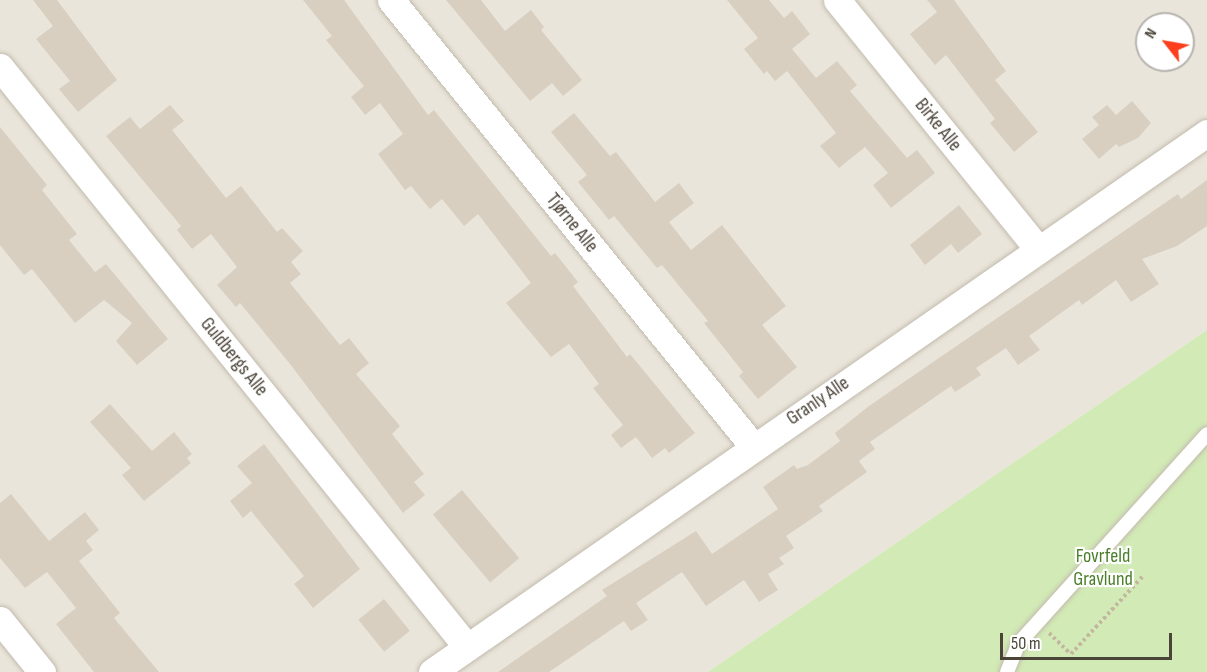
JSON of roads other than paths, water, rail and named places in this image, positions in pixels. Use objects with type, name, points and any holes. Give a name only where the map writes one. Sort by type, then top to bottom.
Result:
[{"type":"street","name":"Tjørne Alle","points":[[391,0],[753,446]]},
{"type":"street","name":"Birke Alle","points":[[837,0],[1039,250]]},
{"type":"street","name":"Guldbergs Alle","points":[[0,67],[467,647]]},
{"type":"street","name":"Granly Alle","points":[[432,672],[753,446],[1207,133]]},
{"type":"street","points":[[0,620],[42,672]]},
{"type":"lane","points":[[1007,672],[1019,643],[1207,434]]},
{"type":"park label","name":"Fovrfeld Gravlund","points":[[1103,568]]}]
